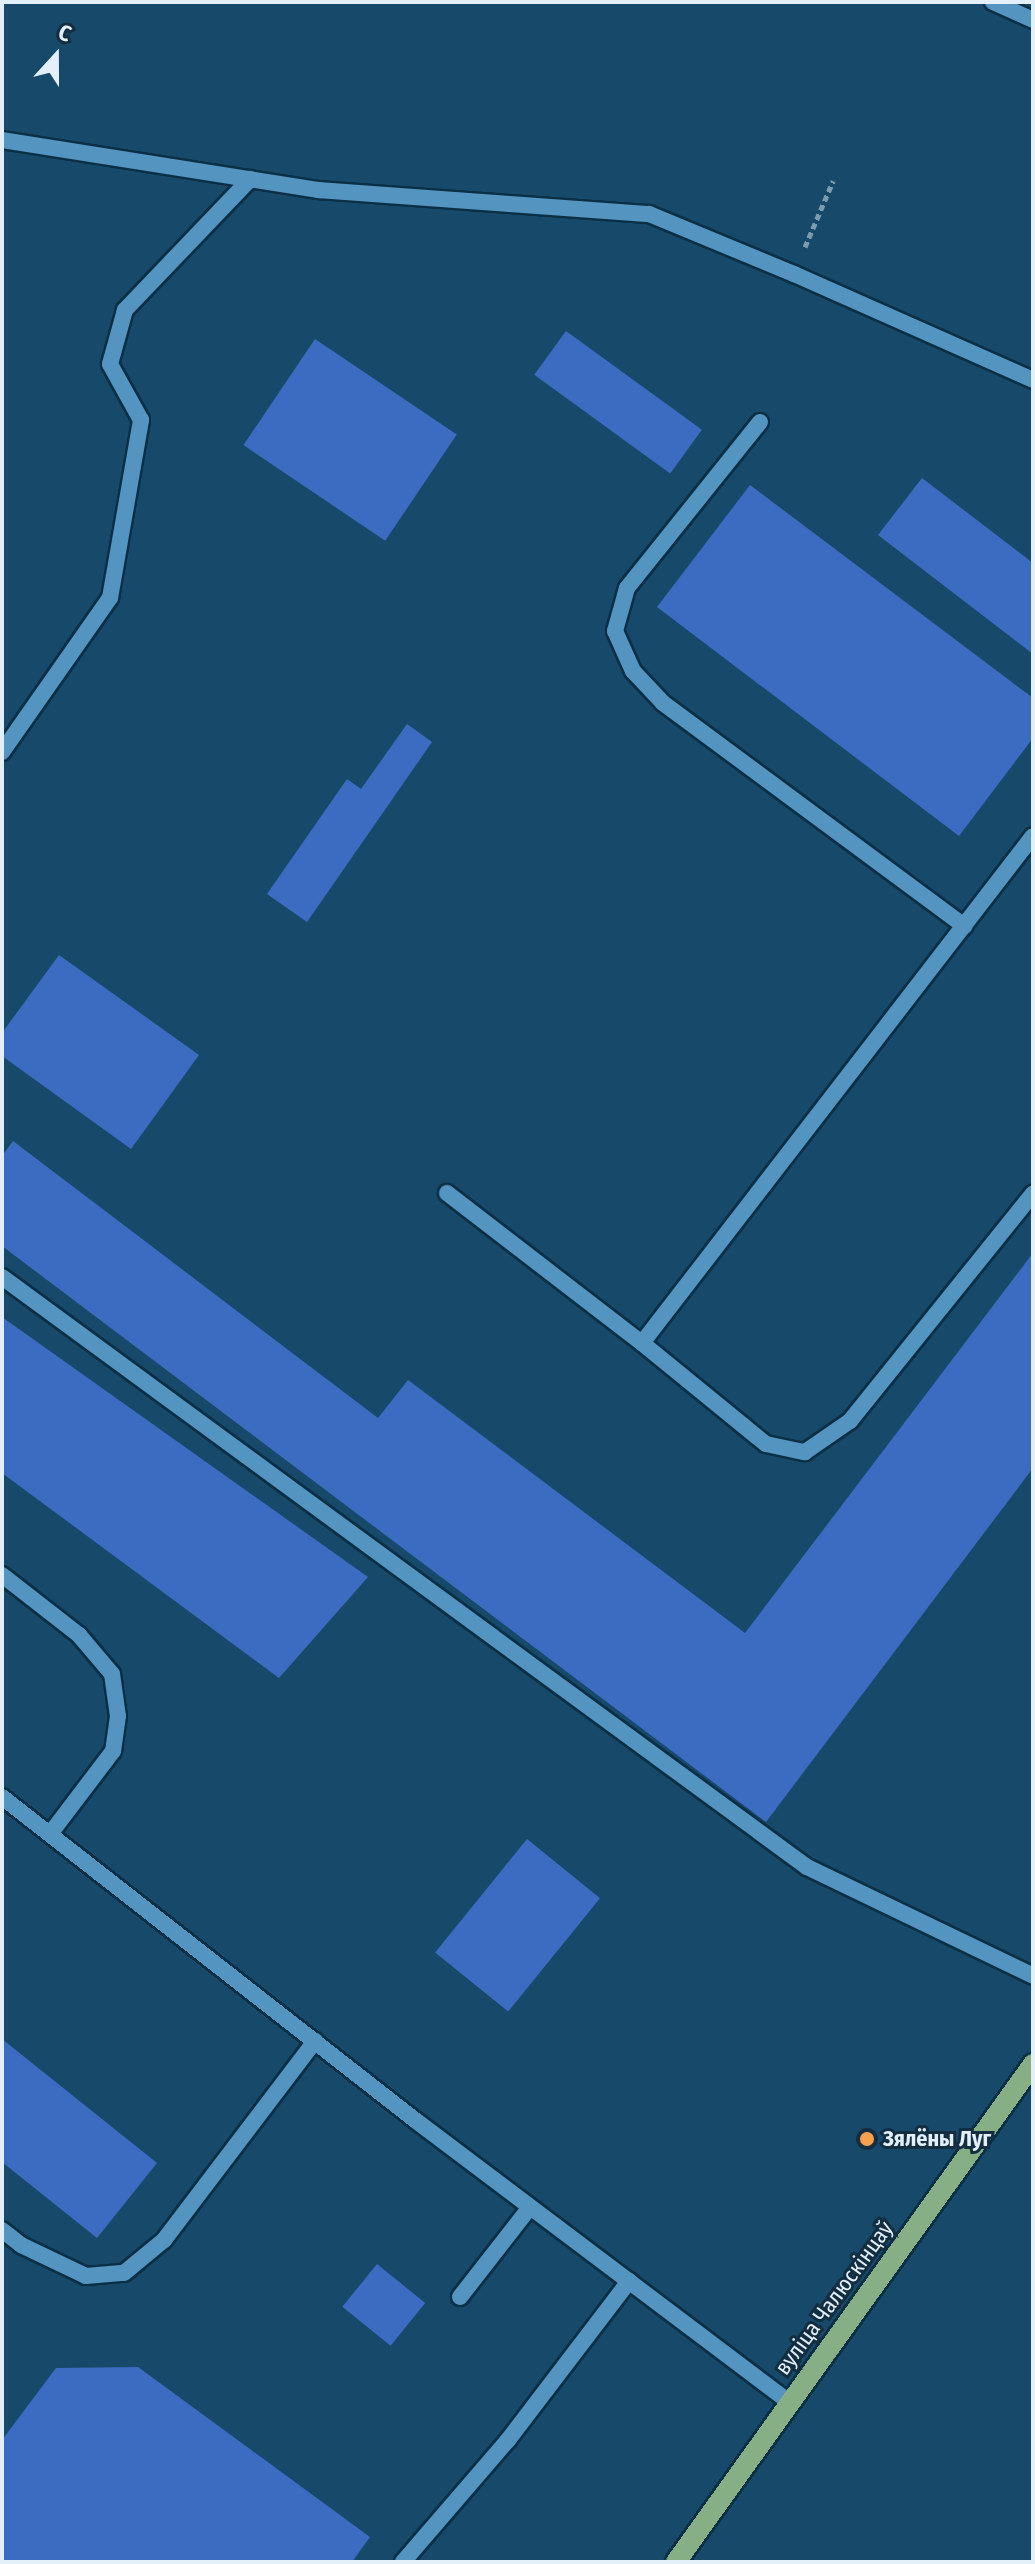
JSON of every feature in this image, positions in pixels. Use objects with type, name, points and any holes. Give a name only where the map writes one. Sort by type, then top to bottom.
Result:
[{"type":"main road","name":"вуліца Чалюскінцаў","points":[[676,2562],[788,2401],[1033,2064]]},
{"type":"lane","points":[[993,2],[1033,20]]},
{"type":"lane","points":[[2,140],[319,190],[649,214],[794,274],[1033,380]]},
{"type":"lane","points":[[2,752],[110,598],[141,420],[110,364],[125,310],[250,179]]},
{"type":"lane","points":[[760,422],[627,588],[615,631],[633,671],[663,703],[964,926]]},
{"type":"lane","points":[[642,1343],[1033,836]]},
{"type":"lane","points":[[447,1193],[642,1343],[766,1444],[805,1452],[850,1421],[1033,1193]]},
{"type":"lane","points":[[2,1277],[807,1867],[1033,1976]]},
{"type":"lane","points":[[2,1575],[79,1635],[112,1674],[118,1716],[113,1751],[50,1834]]},
{"type":"lane","points":[[2,1797],[530,2207],[788,2401]]},
{"type":"lane","points":[[2,2230],[21,2245],[86,2276],[124,2273],[164,2240],[315,2041]]},
{"type":"lane","points":[[460,2297],[530,2207]]},
{"type":"lane","points":[[403,2562],[508,2440],[629,2281]]},
{"type":"path","points":[[794,274],[833,181]]},
{"type":"building","points":[[566,331],[702,430],[670,473],[534,375]]},
{"type":"building","points":[[315,339],[457,435],[385,541],[243,445]]},
{"type":"building","points":[[922,478],[1033,563],[1033,654],[878,535]]},
{"type":"building","points":[[750,485],[1033,698],[1033,738],[959,836],[657,607]]},
{"type":"building","points":[[407,724],[432,742],[307,922],[267,894],[347,779],[361,789]]},
{"type":"building","points":[[59,955],[199,1055],[131,1149],[2,1056],[2,1033]]},
{"type":"building","points":[[13,1141],[378,1418],[408,1380],[745,1633],[1033,1253],[1033,1468],[766,1822],[2,1246],[2,1156]]},
{"type":"building","points":[[2,1317],[368,1577],[279,1678],[2,1473]]},
{"type":"building","points":[[527,1839],[600,1898],[508,2012],[435,1952]]},
{"type":"building","points":[[2,2039],[157,2163],[97,2238],[2,2162]]},
{"type":"building","points":[[377,2264],[425,2303],[391,2346],[342,2307]]},
{"type":"building","points":[[138,2367],[370,2537],[352,2562],[2,2562],[2,2440],[56,2368]]},
{"type":"place","name":"Зялёны Луг","points":[[867,2139]]}]
